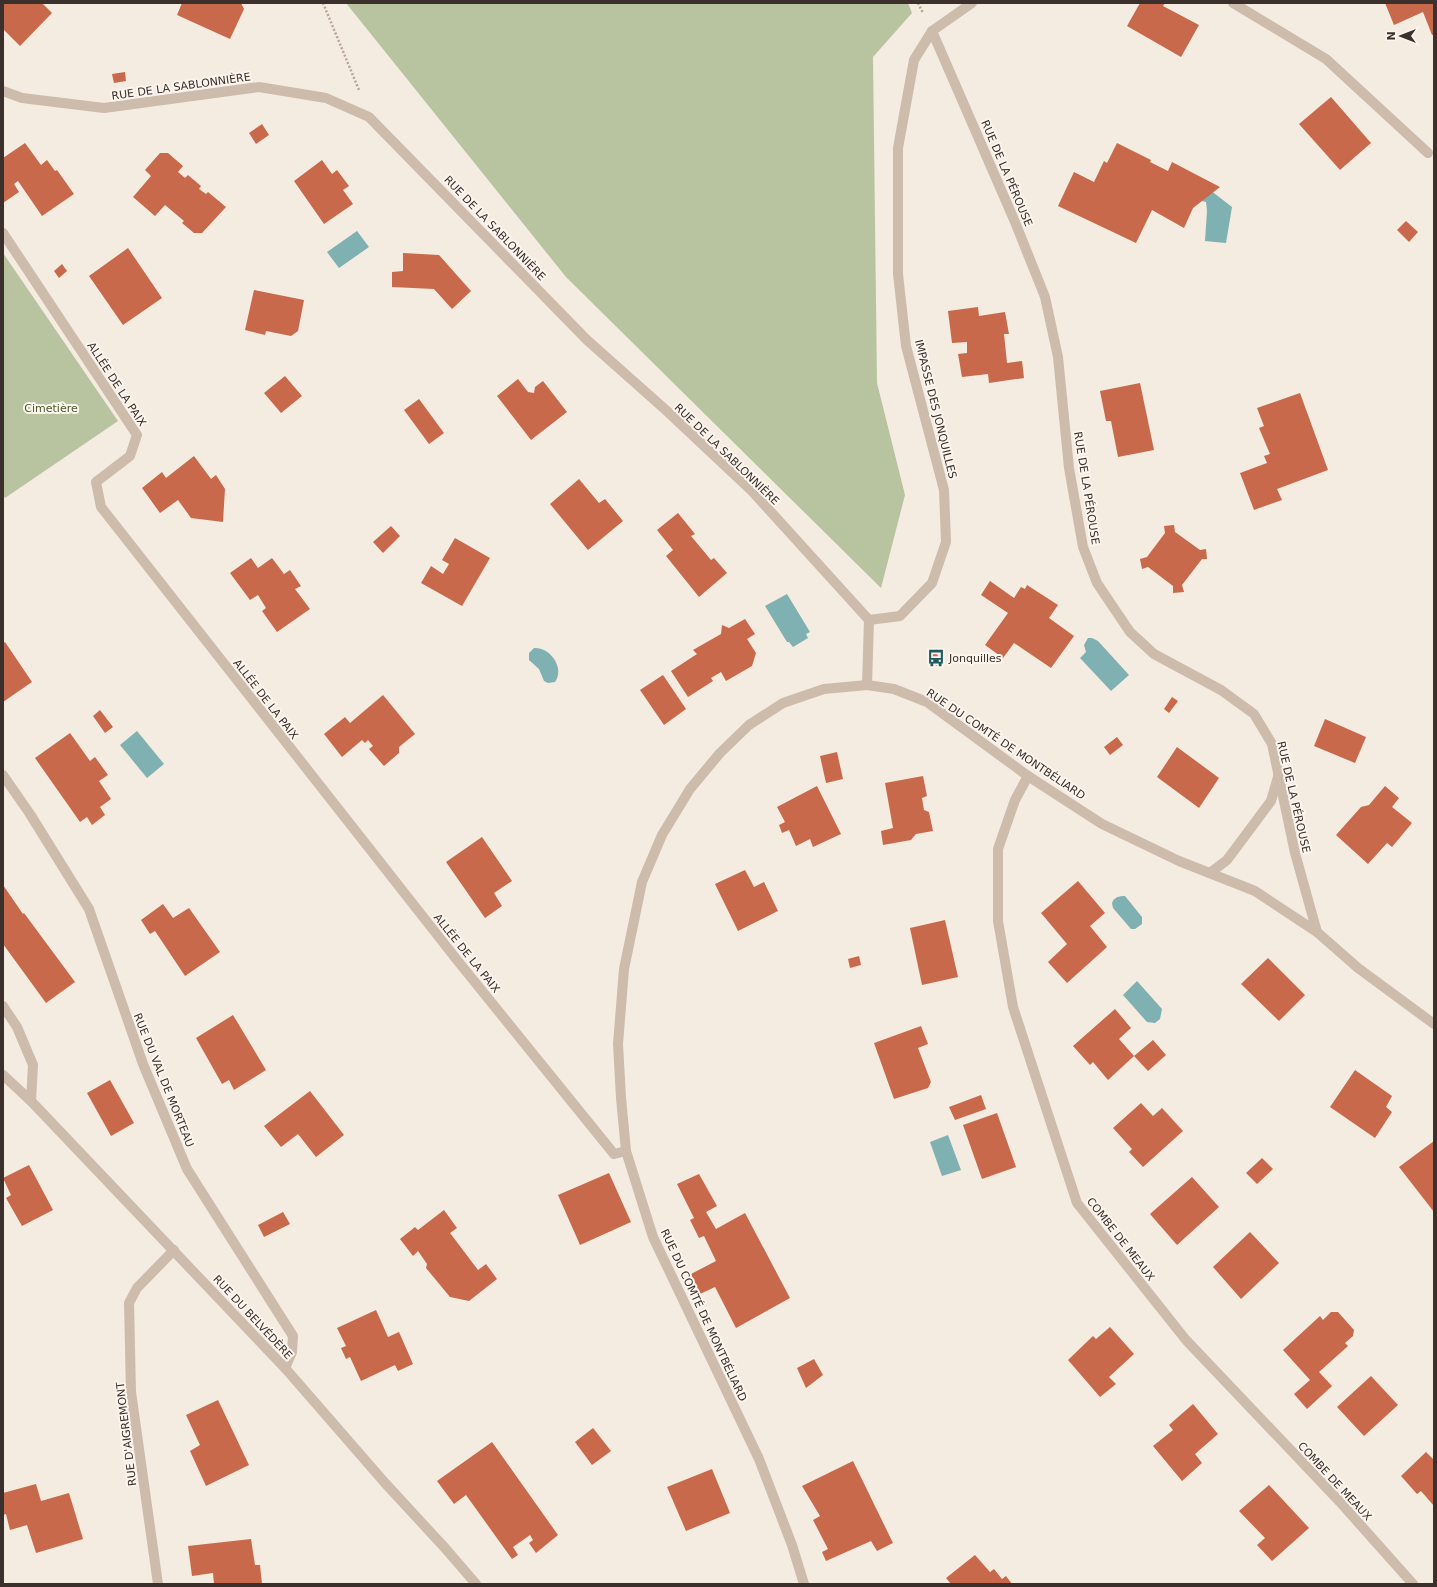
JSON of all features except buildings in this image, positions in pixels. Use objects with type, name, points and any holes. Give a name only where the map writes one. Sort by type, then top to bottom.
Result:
[{"type":"street","points":[[932,31],[972,3]]},
{"type":"street","points":[[1234,3],[1326,59],[1428,152]]},
{"type":"street","name":"IMPASSE DES JONQUILLES","points":[[869,620],[900,616],[932,583],[946,542],[944,490],[906,346],[898,274],[898,148],[914,60],[932,31]]},
{"type":"street","name":"RUE DE LA PÉROUSE","points":[[932,31],[1016,222],[1045,297],[1058,357],[1069,468],[1084,547],[1097,583],[1130,632],[1154,654],[1221,690],[1254,714],[1272,744],[1295,853],[1317,932]]},
{"type":"street","name":"RUE DE LA SABLONNIÈRE","points":[[3,91],[22,98],[104,108],[259,87],[326,98],[369,117],[587,340],[668,412],[751,490],[869,620]]},
{"type":"street","name":"ALLÉE DE LA PAIX","points":[[3,233],[137,435],[130,456],[96,482],[101,507],[457,960],[614,1154],[626,1151]]},
{"type":"street","points":[[867,685],[869,620]]},
{"type":"street","name":"RUE DU COMTÉ DE MONTBÉLIARD","points":[[804,1584],[792,1545],[758,1459],[653,1237],[626,1151],[621,1098],[618,1044],[624,969],[642,882],[662,835],[690,789],[720,753],[749,725],[783,703],[824,689],[867,685],[894,688],[927,702],[1028,776],[1102,824],[1179,860],[1255,891],[1317,932],[1358,968],[1434,1024]]},
{"type":"street","name":"RUE DU VAL DE MORTEAU","points":[[3,774],[30,814],[89,909],[143,1064],[187,1169],[293,1336],[292,1352],[285,1368]]},
{"type":"street","points":[[1210,873],[1227,860],[1271,801],[1278,774]]},
{"type":"street","name":"COMBE DE MEAUX","points":[[1028,776],[1016,800],[998,849],[998,921],[1013,1007],[1077,1203],[1186,1340],[1340,1502],[1413,1584]]},
{"type":"street","points":[[3,1006],[17,1027],[33,1065],[31,1101]]},
{"type":"street","name":"RUE DU BELVÉDÈRE","points":[[3,1075],[31,1101],[285,1368],[385,1483],[476,1584]]},
{"type":"street","name":"RUE D'AIGREMONT","points":[[158,1584],[131,1392],[130,1303],[137,1288],[174,1250]]},
{"type":"path","points":[[323,3],[369,117]]},
{"type":"green space","points":[[346,3],[908,3],[912,13],[873,57],[877,383],[905,495],[881,588],[566,277]]},
{"type":"green space","name":"Cimetière","points":[[3,253],[118,421],[5,498],[3,495]]},
{"type":"water","points":[[1201,183],[1232,207],[1226,243],[1205,241],[1207,211],[1206,202],[1202,201],[1195,189]]},
{"type":"water","points":[[357,231],[369,247],[339,268],[327,252]]},
{"type":"water","points":[[787,594],[810,632],[806,634],[808,638],[793,647],[789,642],[787,642],[765,606]]},
{"type":"water","points":[[1088,638],[1098,641],[1129,675],[1111,691],[1080,658],[1086,652],[1084,645]]},
{"type":"water","points":[[534,648],[546,651],[555,660],[558,677],[555,682],[548,683],[544,681],[539,669],[529,660],[529,653]]},
{"type":"water","points":[[137,731],[164,764],[147,778],[120,745]]},
{"type":"water","points":[[1125,896],[1142,917],[1142,924],[1135,929],[1131,929],[1113,908],[1112,903],[1115,898]]},
{"type":"water","points":[[1137,981],[1162,1009],[1160,1019],[1155,1023],[1147,1022],[1123,995]]},
{"type":"water","points":[[948,1135],[961,1170],[942,1176],[930,1142]]},
{"type":"place","name":"Jonquilles","points":[[936,658]]}]
